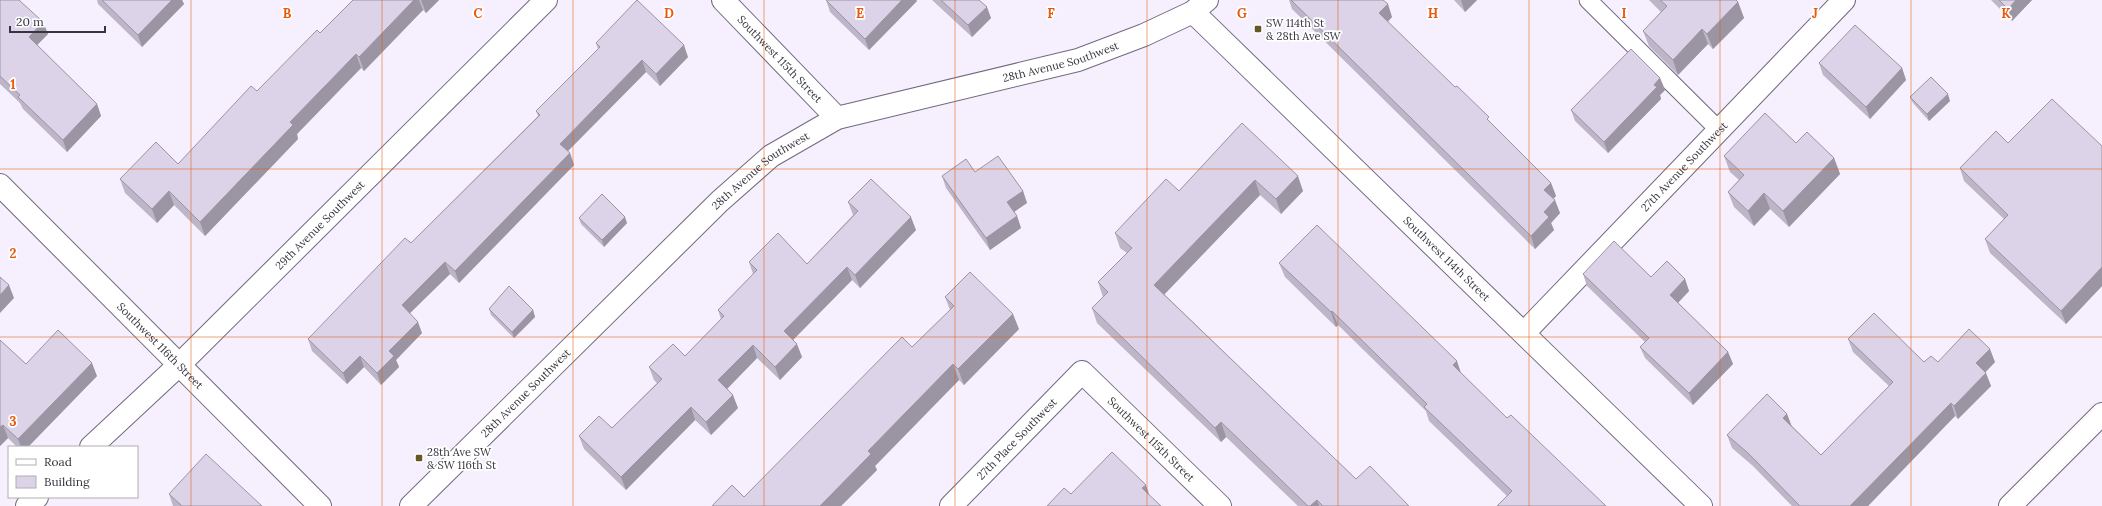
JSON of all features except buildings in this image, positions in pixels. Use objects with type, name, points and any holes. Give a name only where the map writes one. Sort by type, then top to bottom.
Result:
[{"type":"street","name":"29th Avenue Southwest","points":[[92,446],[179,365],[546,0]]},
{"type":"street","name":"Southwest 115th Street","points":[[723,0],[837,118]]},
{"type":"street","name":"27th Avenue Southwest","points":[[1524,333],[1844,0]]},
{"type":"street","name":"28th Avenue Southwest","points":[[411,506],[720,201],[771,156],[837,118],[1078,60],[1144,35],[1200,6]]},
{"type":"street","name":"Southwest 114th Street","points":[[1200,6],[1524,333],[1701,506]]},
{"type":"street","name":"Southwest 116th Street","points":[[0,185],[320,506]]},
{"type":"street","name":"Southwest 115th Street","points":[[1082,372],[1220,506]]},
{"type":"street","name":"27th Place Southwest","points":[[951,506],[1082,372]]},
{"type":"street","points":[[2010,506],[2102,414]]},
{"type":"street","points":[[27,506],[36,498]]},
{"type":"lane","points":[[1588,0],[1719,130]]},
{"type":"place","name":"SW 114th St & 28th Ave SW","points":[[1258,29]]},
{"type":"place","name":"28th Ave SW & SW 116th St","points":[[419,458]]}]
